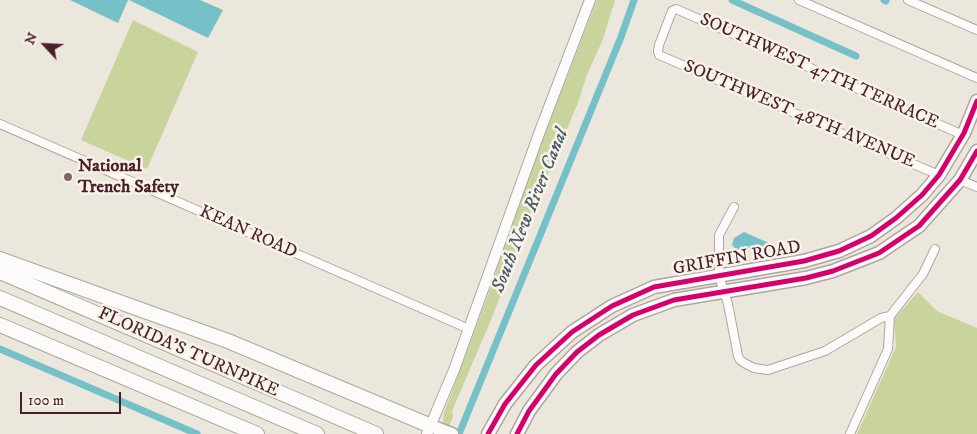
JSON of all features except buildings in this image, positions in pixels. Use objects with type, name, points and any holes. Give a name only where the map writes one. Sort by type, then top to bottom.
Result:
[{"type":"highway","points":[[0,259],[228,341],[429,430]]},
{"type":"highway","name":"FLORIDA'S TURNPIKE","points":[[0,272],[376,434]]},
{"type":"highway","name":"FLORIDA'S TURNPIKE","points":[[0,298],[317,434]]},
{"type":"highway","points":[[0,325],[257,434]]},
{"type":"main road","name":"GRIFFIN ROAD","points":[[488,434],[504,404],[536,364],[572,332],[612,306],[654,287],[804,261],[839,251],[871,236],[896,218],[922,195],[939,175],[963,135],[977,101]]},
{"type":"main road","name":"GRIFFIN ROAD","points":[[518,434],[529,411],[556,374],[577,352],[599,335],[633,315],[674,300],[806,278],[833,271],[879,253],[919,226],[960,180],[977,151]]},
{"type":"main road","points":[[429,430],[449,433]]},
{"type":"street","points":[[429,430],[469,329],[540,131],[590,0]]},
{"type":"street","points":[[799,0],[977,78]]},
{"type":"street","points":[[908,0],[977,30]]},
{"type":"street","name":"SOUTHWEST 47TH TERRACE","points":[[659,55],[659,45],[667,23],[672,11],[676,9],[963,135]]},
{"type":"street","name":"SOUTHWEST 48TH AVENUE","points":[[659,55],[939,175]]},
{"type":"street","name":"KEAN ROAD","points":[[0,124],[469,329]]},
{"type":"street","points":[[960,180],[977,187]]},
{"type":"street","points":[[734,207],[719,235],[719,276],[728,304],[740,360],[754,368],[768,370],[825,351],[881,318],[890,316]]},
{"type":"street","points":[[850,434],[888,349],[890,316],[923,274],[935,249]]},
{"type":"green space","points":[[597,0],[615,0],[603,39],[586,77],[579,100],[551,168],[540,190],[493,315],[452,411],[453,417],[449,426],[443,422],[444,413],[491,287],[532,167]]},
{"type":"green space","points":[[133,20],[198,52],[147,169],[81,140]]},
{"type":"green space","points":[[918,292],[937,311],[977,328],[977,434],[857,434],[896,347],[894,319]]},
{"type":"water","points":[[70,0],[128,0],[118,23]]},
{"type":"water","points":[[129,0],[200,0],[223,10],[208,38]]},
{"type":"water","points":[[744,232],[771,244],[770,247],[737,251],[732,245],[734,238]]},
{"type":"waterway","name":"South New River Canal","points":[[459,434],[621,37],[634,0]]},
{"type":"waterway","points":[[732,0],[856,56]]},
{"type":"waterway","points":[[0,349],[197,434]]},
{"type":"cycle path","points":[[488,434],[505,404],[536,365],[572,332],[612,306],[654,287],[804,261],[839,251],[871,236],[896,218],[922,195],[939,175],[964,133],[977,101]]},
{"type":"cycle path","points":[[517,434],[529,411],[556,374],[577,352],[599,335],[633,315],[674,300],[806,278],[833,271],[879,253],[919,226],[960,180],[977,151]]},
{"type":"place","name":"National Trench Safety","points":[[68,177]]}]
